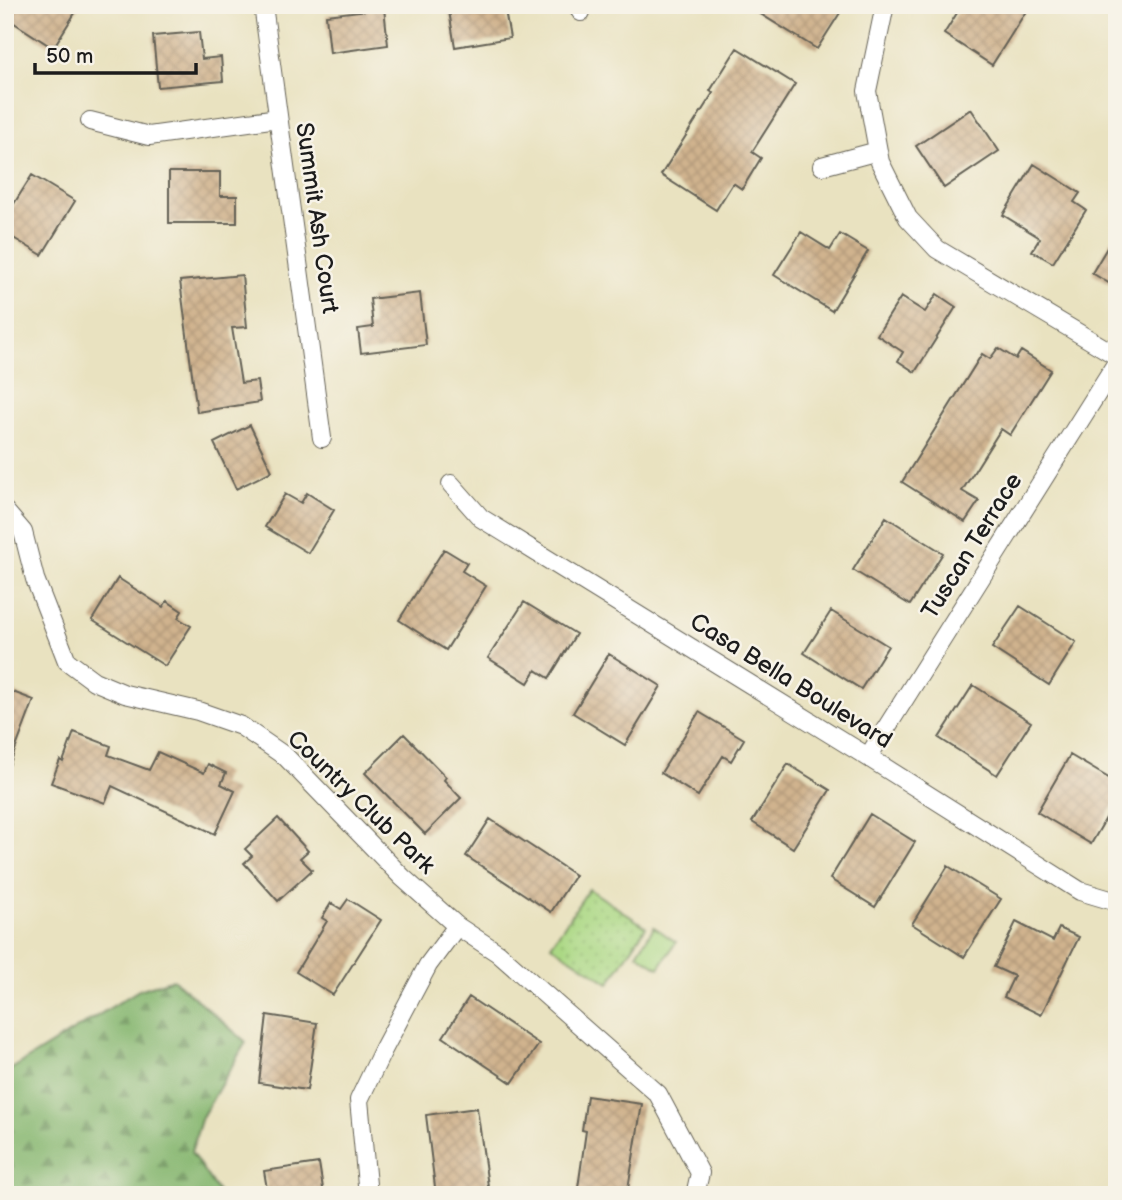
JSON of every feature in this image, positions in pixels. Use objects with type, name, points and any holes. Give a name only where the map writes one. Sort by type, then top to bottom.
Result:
[{"type":"street","name":"Summit Ash Court","points":[[263,5],[322,438]]},
{"type":"street","points":[[885,5],[867,91],[880,162],[908,218],[937,249],[1117,356]]},
{"type":"street","points":[[90,121],[149,136],[278,118]]},
{"type":"street","points":[[822,166],[878,151]]},
{"type":"street","name":"Tuscan Terrace","points":[[868,757],[1117,362]]},
{"type":"street","name":"Casa Bella Boulevard","points":[[451,484],[481,518],[1080,891],[1117,902]]},
{"type":"street","name":"Country Club Park","points":[[5,511],[23,532],[39,590],[66,661],[94,681],[125,694],[198,711],[241,726],[286,757],[402,877],[457,926],[498,953],[658,1094],[700,1172],[695,1195]]},
{"type":"street","points":[[368,1195],[359,1100],[428,965],[457,926]]},
{"type":"green space","points":[[589,889],[646,927],[609,983],[551,945]]},
{"type":"green space","points":[[654,927],[676,942],[659,968],[637,954]]},
{"type":"green space","points":[[173,979],[246,1042],[202,1117],[191,1152],[220,1195],[5,1195],[5,1073],[139,990]]},
{"type":"building","points":[[16,5],[80,5],[53,48],[8,19]]},
{"type":"building","points":[[448,5],[504,5],[510,38],[455,47]]},
{"type":"building","points":[[746,5],[845,5],[817,49]]},
{"type":"building","points":[[962,5],[1030,5],[992,65],[944,34]]},
{"type":"building","points":[[384,8],[388,45],[330,53],[326,15]]},
{"type":"building","points":[[199,32],[202,59],[221,57],[223,81],[158,87],[153,36]]},
{"type":"building","points":[[737,48],[795,84],[752,152],[761,158],[742,189],[733,183],[716,210],[661,175],[713,93],[710,91]]},
{"type":"building","points":[[971,109],[999,151],[944,188],[916,146]]},
{"type":"building","points":[[1034,164],[1080,193],[1074,202],[1086,210],[1053,263],[1032,251],[1040,238],[1003,215]]},
{"type":"building","points":[[169,172],[220,172],[220,196],[237,196],[237,223],[169,223]]},
{"type":"building","points":[[32,175],[75,201],[42,255],[5,233],[5,218]]},
{"type":"building","points":[[1117,231],[1117,288],[1092,273]]},
{"type":"building","points":[[801,232],[830,250],[840,234],[868,251],[832,311],[774,275]]},
{"type":"building","points":[[242,275],[247,327],[232,328],[241,383],[257,381],[260,402],[197,412],[180,281]]},
{"type":"building","points":[[420,293],[426,345],[361,353],[358,329],[373,327],[370,299]]},
{"type":"building","points":[[937,294],[956,307],[915,372],[898,361],[903,352],[877,335],[901,297],[925,312]]},
{"type":"building","points":[[998,348],[1016,359],[1021,351],[1051,370],[1010,435],[1001,429],[962,491],[979,501],[965,522],[902,482],[982,354],[990,359]]},
{"type":"building","points":[[250,425],[272,471],[236,489],[214,443]]},
{"type":"building","points":[[307,493],[334,510],[308,553],[265,527],[285,494],[301,503]]},
{"type":"building","points":[[886,517],[943,553],[910,605],[853,570]]},
{"type":"building","points":[[444,549],[467,563],[462,571],[486,586],[446,650],[399,620]]},
{"type":"building","points":[[118,578],[163,607],[167,601],[182,611],[178,618],[191,626],[165,666],[92,620]]},
{"type":"building","points":[[524,602],[576,634],[549,678],[536,670],[528,683],[488,658]]},
{"type":"building","points":[[1020,606],[1076,642],[1049,685],[992,648]]},
{"type":"building","points":[[831,611],[888,646],[861,689],[804,653]]},
{"type":"building","points":[[609,654],[661,686],[625,745],[573,713]]},
{"type":"building","points":[[973,685],[1031,722],[997,775],[939,738]]},
{"type":"building","points":[[5,689],[34,700],[7,771],[5,770]]},
{"type":"building","points":[[699,712],[744,739],[731,761],[723,756],[698,796],[661,773]]},
{"type":"building","points":[[74,732],[111,746],[108,755],[149,770],[158,752],[204,773],[208,764],[226,773],[221,784],[235,791],[215,834],[112,786],[105,803],[51,783],[60,760],[63,762]]},
{"type":"building","points":[[404,734],[446,777],[444,780],[461,798],[425,834],[365,773]]},
{"type":"building","points":[[1070,755],[1117,783],[1117,799],[1091,844],[1037,812]]},
{"type":"building","points":[[788,764],[830,790],[793,848],[752,822]]},
{"type":"building","points":[[870,814],[915,842],[875,907],[830,879]]},
{"type":"building","points":[[278,818],[308,851],[300,858],[312,870],[278,901],[244,863],[252,856],[245,849]]},
{"type":"building","points":[[490,819],[575,875],[551,912],[466,856]]},
{"type":"building","points":[[948,866],[1001,899],[964,957],[912,924]]},
{"type":"building","points":[[348,899],[381,920],[333,995],[296,972],[327,921],[322,918],[331,903],[341,909]]},
{"type":"building","points":[[1016,922],[1053,941],[1059,928],[1079,937],[1041,1015],[1004,997],[1014,976],[994,967]]},
{"type":"building","points":[[469,997],[539,1044],[512,1083],[443,1037]]},
{"type":"building","points":[[267,1015],[317,1023],[307,1090],[259,1083]]},
{"type":"building","points":[[587,1096],[642,1104],[627,1195],[577,1195],[586,1131],[582,1130]]},
{"type":"building","points":[[477,1108],[489,1193],[436,1195],[426,1115]]},
{"type":"building","points":[[319,1163],[324,1195],[268,1195],[264,1171]]}]
